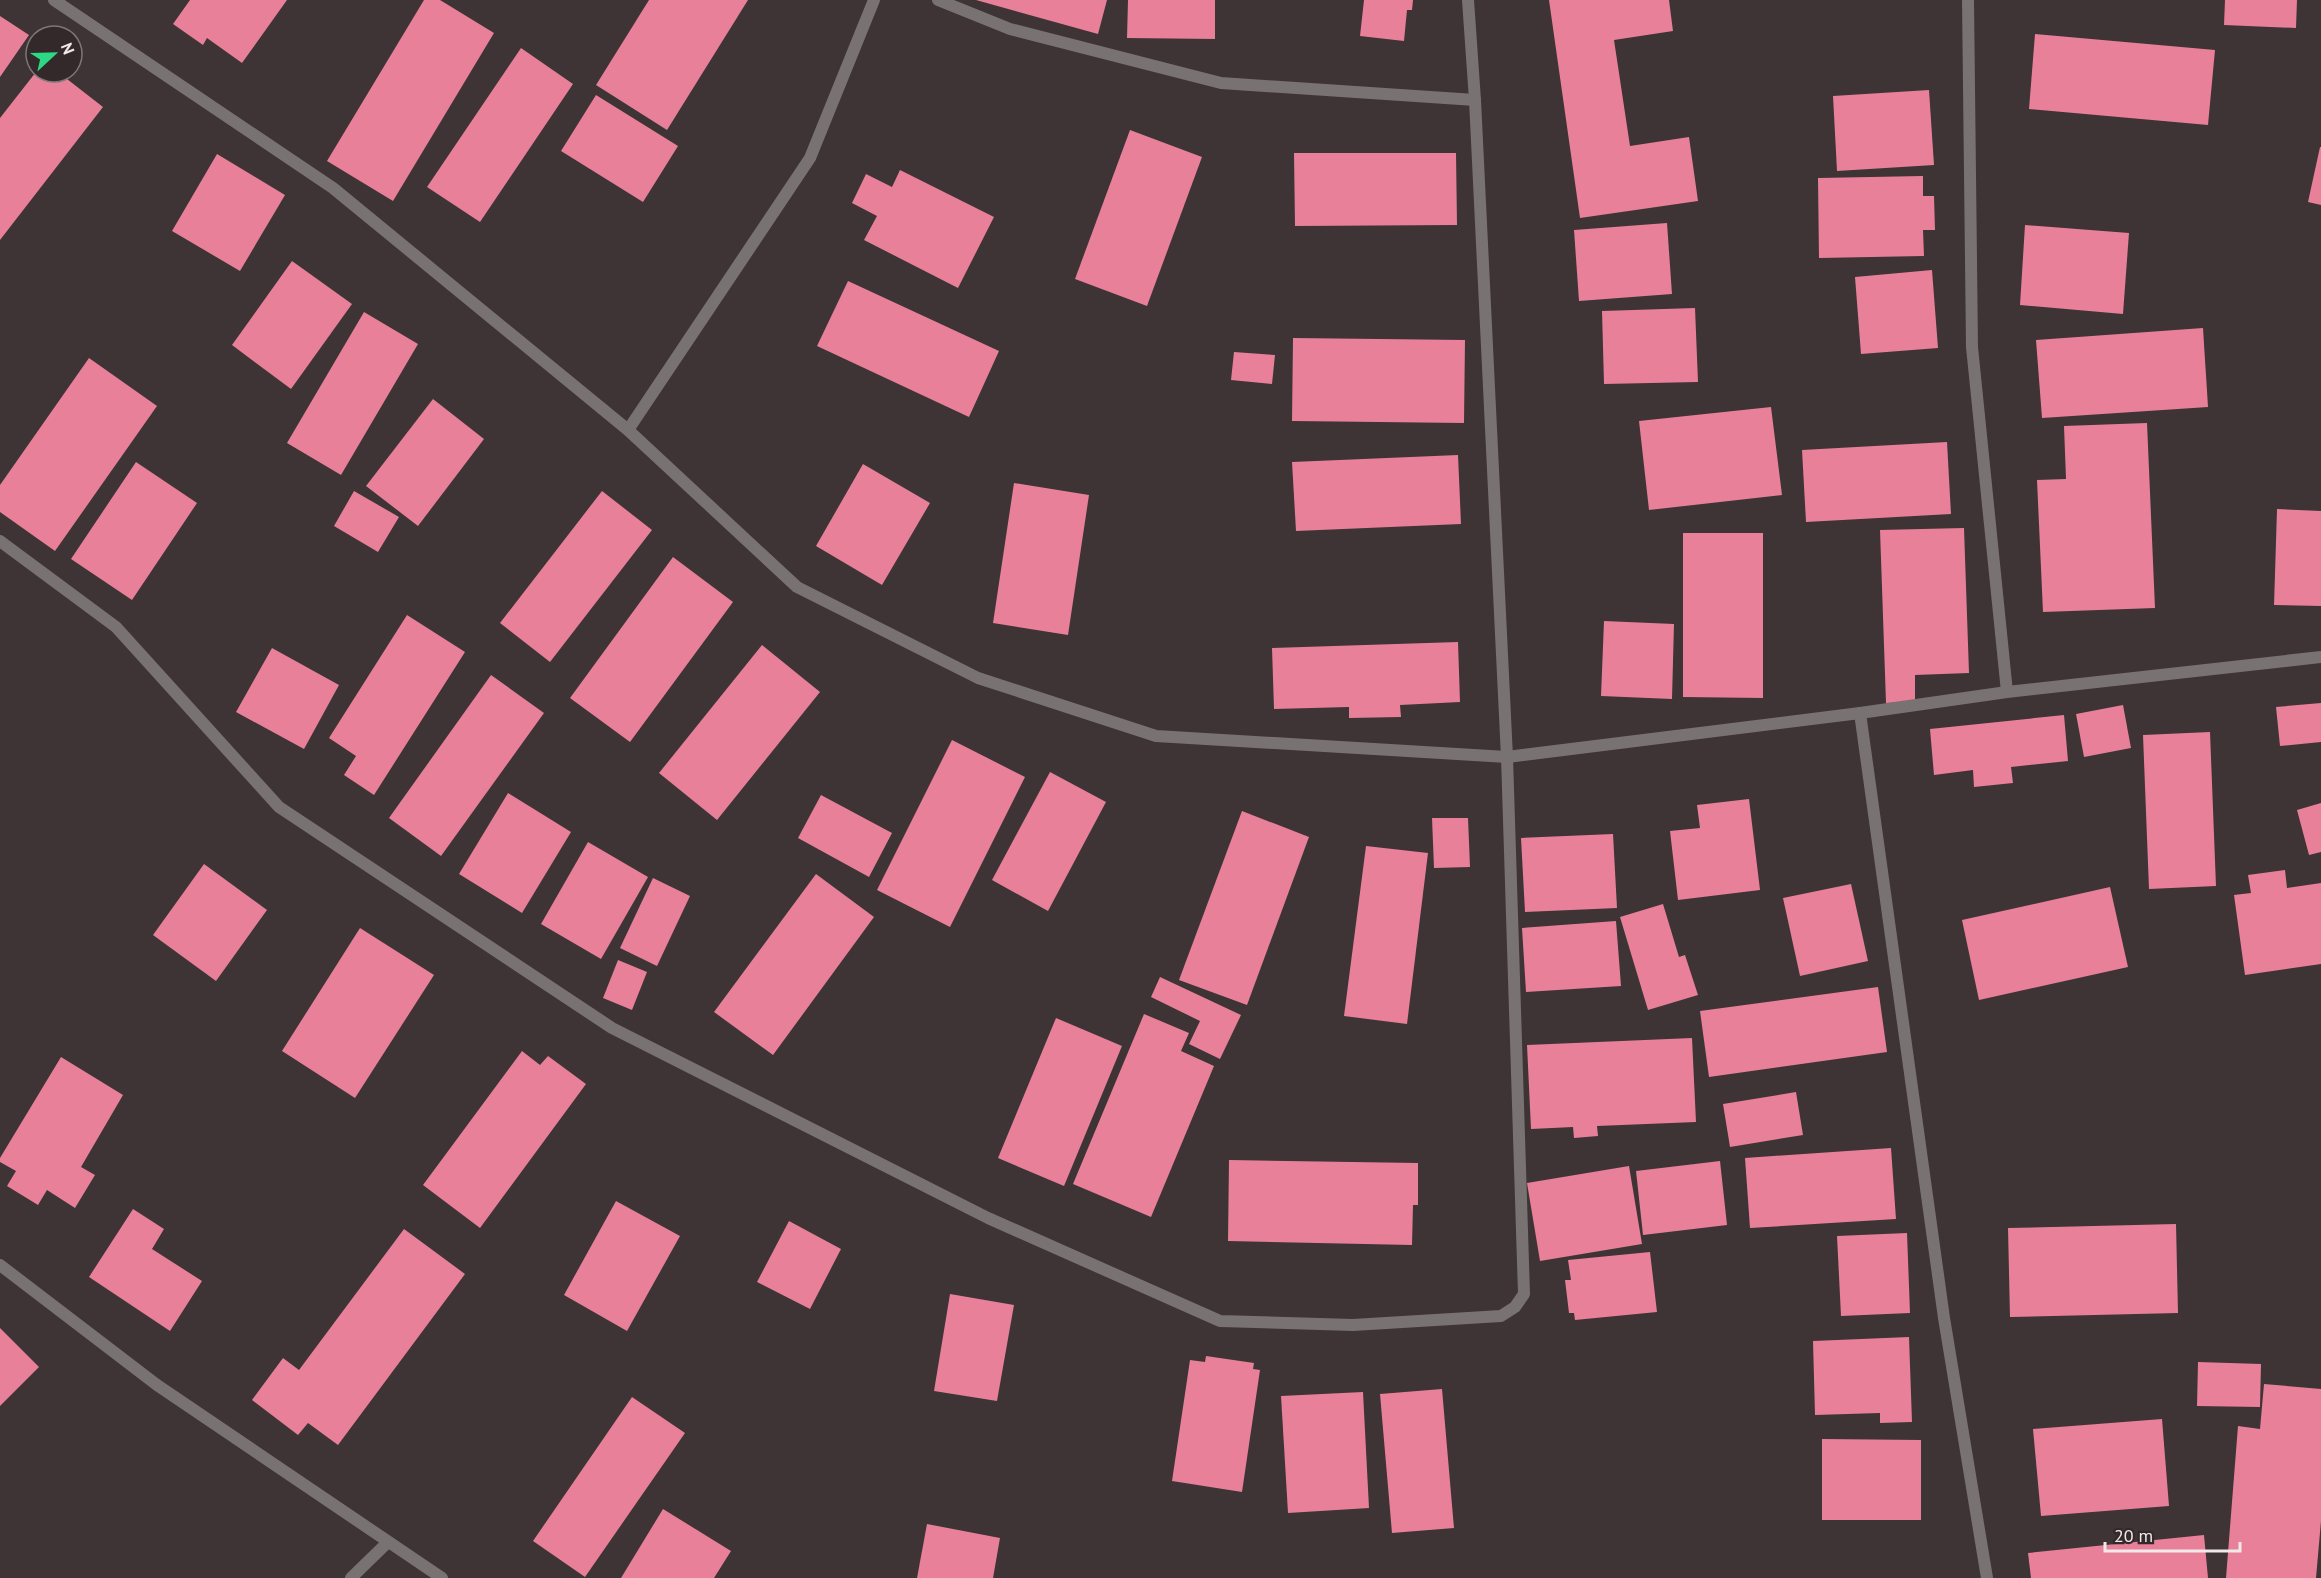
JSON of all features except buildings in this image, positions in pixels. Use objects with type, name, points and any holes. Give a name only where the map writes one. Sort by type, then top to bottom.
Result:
[{"type":"street","points":[[54,0],[333,188],[627,430],[797,587],[978,678],[1155,736],[1507,757],[2007,693],[2321,657]]},
{"type":"street","points":[[627,430],[810,158],[874,0]]},
{"type":"street","points":[[938,0],[1010,29],[1221,83],[1475,100]]},
{"type":"street","points":[[0,541],[116,627],[279,807],[612,1028],[988,1218],[1220,1321],[1353,1325],[1501,1316],[1515,1308],[1524,1294],[1507,757],[1475,100],[1468,0]]},
{"type":"street","points":[[1968,0],[1972,347],[2007,693]]},
{"type":"street","points":[[1860,713],[1944,1318],[1987,1578]]},
{"type":"street","points":[[0,1265],[157,1385],[442,1578]]},
{"type":"street","points":[[351,1578],[388,1542]]}]
